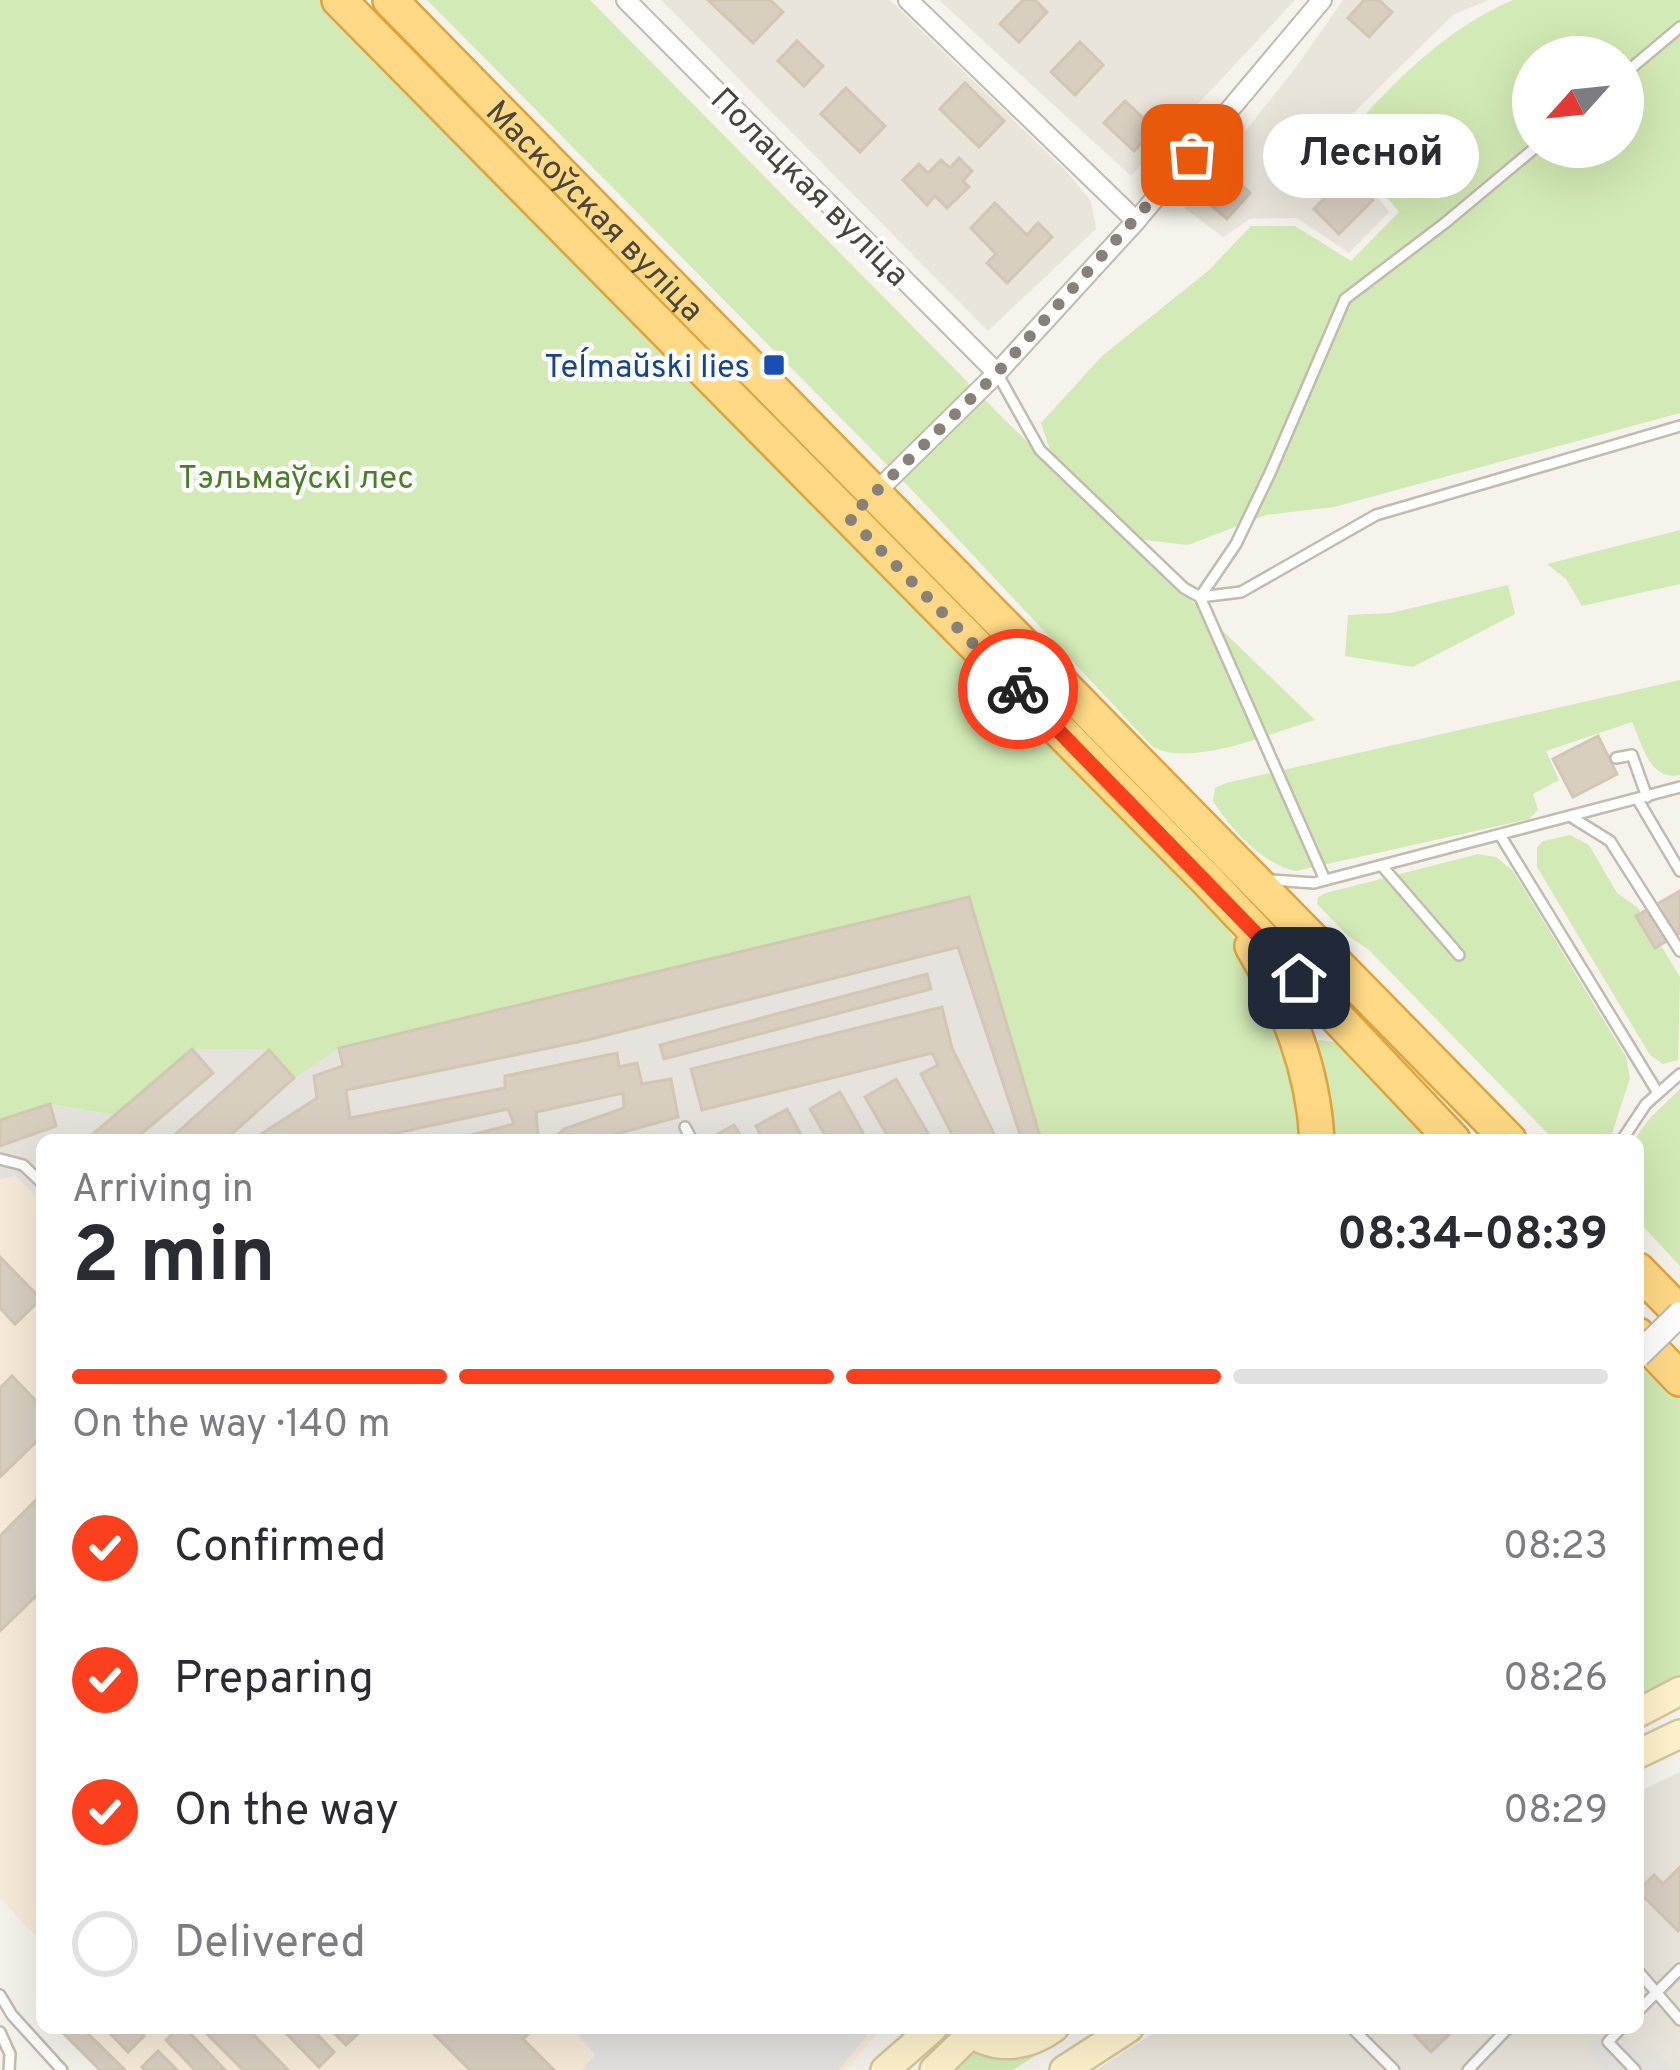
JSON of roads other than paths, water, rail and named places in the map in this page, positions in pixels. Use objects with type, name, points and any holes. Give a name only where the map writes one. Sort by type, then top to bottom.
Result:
[{"type":"highway","name":"Маскоўская вуліца","points":[[339,0],[849,518],[1503,1134]]},
{"type":"highway","name":"Маскоўская вуліца","points":[[390,0],[874,494],[1220,871],[1448,1134]]},
{"type":"highway","points":[[849,518],[874,494]]},
{"type":"highway","points":[[1220,871],[1305,1060],[1316,1134]]},
{"type":"highway","points":[[1644,1276],[1680,1313]]},
{"type":"highway","points":[[1644,1341],[1680,1379]]},
{"type":"main road","points":[[1644,1710],[1680,1691]]},
{"type":"main road","points":[[1644,1751],[1680,1734]]},
{"type":"main road","points":[[890,2065],[909,2034]]},
{"type":"main road","points":[[890,2065],[926,2034]]},
{"type":"main road","points":[[934,2070],[967,2034]]},
{"type":"main road","points":[[979,2034],[1000,2045],[1015,2045],[1046,2034]]},
{"type":"main road","points":[[1064,2070],[1120,2034]]},
{"type":"street","name":"Полацкая вуліца","points":[[626,0],[997,373]]},
{"type":"street","points":[[908,0],[1136,221]]},
{"type":"street","points":[[874,494],[997,373],[1136,221],[1322,0]]},
{"type":"street","points":[[1644,1349],[1680,1313]]},
{"type":"lane","points":[[1644,57],[1680,27]]},
{"type":"lane","points":[[1200,597],[1236,544],[1345,299],[1512,167]]},
{"type":"lane","points":[[997,373],[1040,450],[1184,588],[1200,597],[1240,592],[1376,515],[1680,426]]},
{"type":"lane","points":[[1200,597],[1325,880]]},
{"type":"lane","points":[[1616,758],[1632,755],[1642,798],[1680,871]]},
{"type":"lane","points":[[1220,871],[1278,882],[1325,880],[1680,787]]},
{"type":"lane","points":[[1571,818],[1610,841],[1680,951]]},
{"type":"lane","points":[[1500,835],[1658,1094]]},
{"type":"lane","points":[[1382,866],[1459,955]]},
{"type":"lane","points":[[1625,1134],[1634,1118],[1680,1074]]},
{"type":"lane","points":[[685,1127],[689,1134]]},
{"type":"lane","points":[[0,1159],[23,1165],[36,1177]]},
{"type":"lane","points":[[1644,2005],[1680,1969]]},
{"type":"lane","points":[[1644,1980],[1680,2020]]},
{"type":"lane","points":[[0,1995],[62,2070]]},
{"type":"lane","points":[[0,2032],[10,2054],[9,2070]]},
{"type":"lane","points":[[1358,2034],[1394,2070]]},
{"type":"lane","points":[[1468,2070],[1502,2034]]},
{"type":"lane","points":[[1616,2034],[1608,2042],[1635,2070]]},
{"type":"place","name":"Лесной","points":[[1192,155]]},
{"type":"place","name":"Teĺmaŭski lies","points":[[774,365]]},
{"type":"park label","name":"Тэльмаўскі лес","points":[[296,476]]}]
